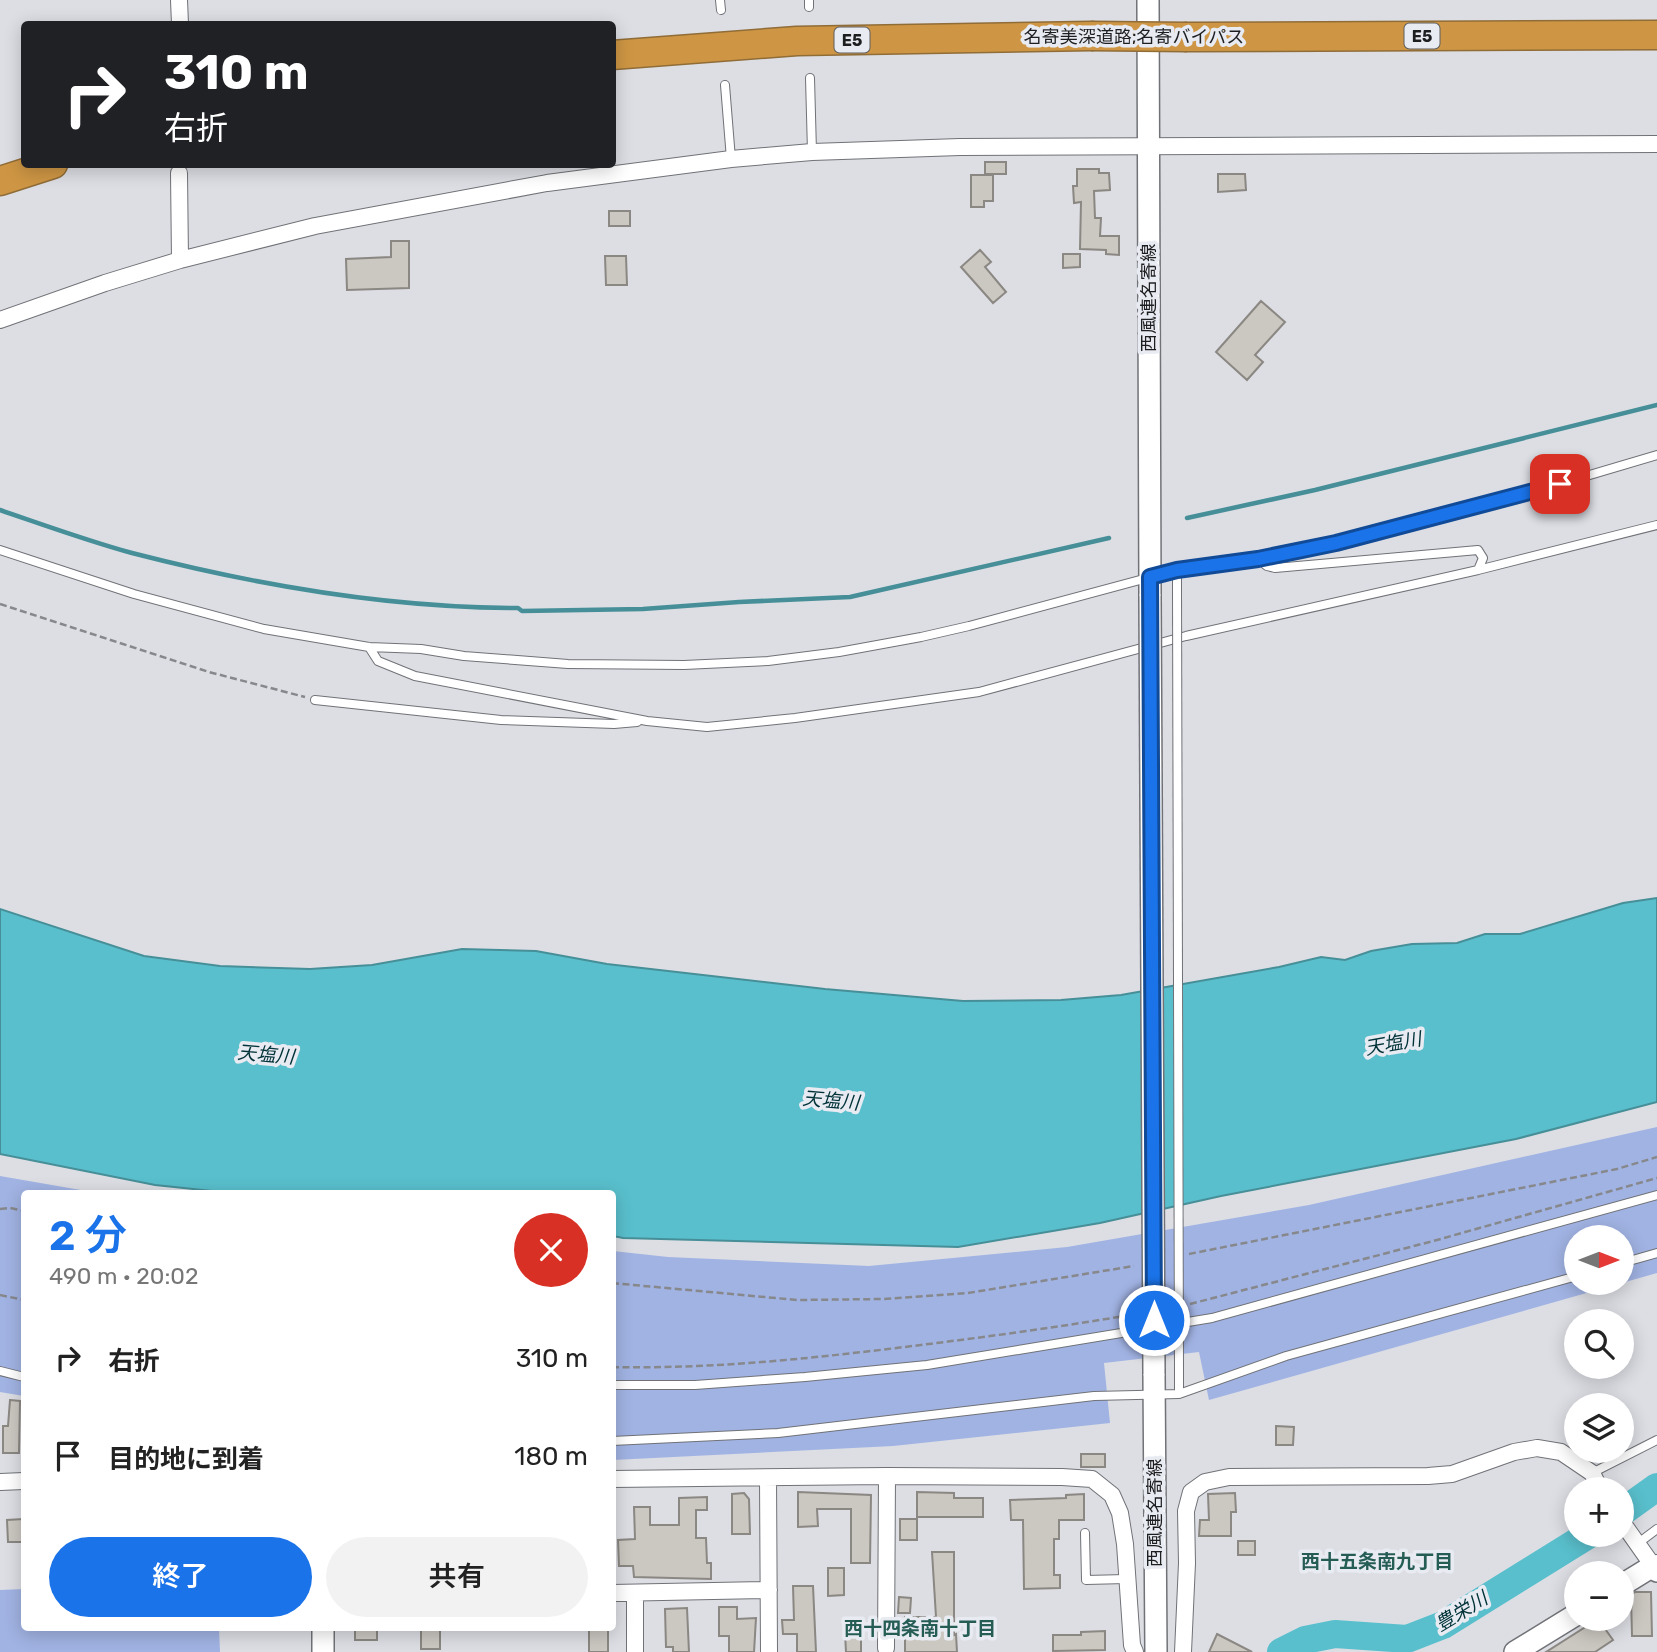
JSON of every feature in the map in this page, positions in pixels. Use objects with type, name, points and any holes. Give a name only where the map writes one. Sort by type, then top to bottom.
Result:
[{"type":"highway","name":"名寄美深道路;名寄バイパス","points":[[616,55],[797,41],[1091,36],[1657,35]]},
{"type":"highway","points":[[0,181],[40,168]]},
{"type":"main road","name":"西風連名寄線","points":[[1148,0],[1156,1652]]},
{"type":"main road","points":[[1634,1579],[1656,1567]]},
{"type":"main road","points":[[1515,1652],[1564,1622]]},
{"type":"main road","points":[[323,1631],[323,1652]]},
{"type":"street","points":[[179,0],[180,21]]},
{"type":"street","points":[[0,320],[180,260],[315,226],[547,183],[731,159],[812,152],[960,147],[1657,144]]},
{"type":"street","points":[[179,173],[180,260]]},
{"type":"street","points":[[1183,1652],[1187,1563],[1186,1511],[1191,1492],[1205,1482],[1228,1477],[1452,1474],[1514,1452],[1537,1448],[1562,1452],[1591,1477]]},
{"type":"street","points":[[886,1648],[887,1476]]},
{"type":"street","points":[[616,1479],[887,1476],[1092,1479],[1112,1495],[1120,1513],[1125,1544],[1132,1645],[1135,1652]]},
{"type":"street","points":[[768,1478],[769,1652]]},
{"type":"street","points":[[0,1482],[21,1481]]},
{"type":"street","points":[[1635,1541],[1656,1567]]},
{"type":"street","points":[[616,1593],[769,1590]]},
{"type":"street","points":[[635,1593],[635,1652]]},
{"type":"lane","points":[[810,78],[812,152]]},
{"type":"lane","points":[[725,85],[731,159]]},
{"type":"lane","points":[[0,550],[134,594],[264,629],[369,647],[421,649],[464,656],[568,664],[684,665],[768,661],[839,652],[1150,587],[1177,570],[1258,559],[1336,543],[1512,498],[1657,455]]},
{"type":"lane","points":[[369,647],[378,661],[415,677],[647,721],[707,727],[795,718],[979,692],[1186,636],[1478,570],[1657,525]]},
{"type":"lane","points":[[1258,559],[1267,566],[1283,568],[1478,550],[1483,558],[1478,570]]},
{"type":"lane","points":[[1177,570],[1179,1394]]},
{"type":"lane","points":[[315,699],[501,720],[614,724],[647,721]]},
{"type":"lane","points":[[616,1385],[695,1385],[927,1365],[1212,1318],[1657,1195]]},
{"type":"lane","points":[[1634,1260],[1657,1253]]},
{"type":"lane","points":[[616,1441],[778,1433],[1094,1396],[1154,1385],[1179,1394],[1286,1356],[1564,1280]]},
{"type":"lane","points":[[0,1371],[21,1376]]},
{"type":"lane","points":[[1602,1477],[1657,1440]]},
{"type":"lane","points":[[1635,1541],[1657,1529]]},
{"type":"lane","points":[[1085,1533],[1086,1580],[1126,1579]]},
{"type":"path","points":[[0,604],[209,672],[315,699]]},
{"type":"path","points":[[0,1209],[21,1210]]},
{"type":"path","points":[[0,1295],[21,1299]]},
{"type":"shaded area","points":[[1657,1127],[1657,1273],[1634,1280],[1634,1225],[1564,1225],[1564,1295],[1580,1295],[1209,1400],[1199,1352],[1104,1363],[1110,1423],[893,1446],[616,1460],[616,1251],[668,1257],[869,1266],[1067,1247],[1309,1205]]},
{"type":"shaded area","points":[[0,1176],[81,1190],[21,1190],[21,1396],[0,1392]]},
{"type":"shaded area","points":[[21,1589],[21,1631],[219,1631],[220,1652],[0,1652],[0,1590]]},
{"type":"water","name":"天塩川","points":[[1657,898],[1657,1102],[1516,1139],[1221,1196],[1100,1223],[958,1247],[623,1238],[616,1237],[616,1190],[202,1190],[155,1185],[0,1154],[0,909],[144,956],[220,966],[310,969],[372,965],[462,949],[536,951],[607,964],[825,989],[963,1001],[1061,1000],[1121,995],[1321,957],[1345,960],[1371,951],[1412,944],[1457,943],[1485,934],[1520,934],[1623,903]]},
{"type":"building","points":[[985,162],[1006,162],[1006,174],[985,174]]},
{"type":"building","points":[[1077,169],[1099,169],[1099,173],[1109,173],[1110,190],[1094,191],[1095,218],[1101,218],[1100,236],[1119,236],[1119,255],[1106,254],[1106,250],[1080,249],[1081,202],[1074,203],[1073,186],[1077,186]]},
{"type":"building","points":[[1218,174],[1245,174],[1246,190],[1218,192]]},
{"type":"building","points":[[971,175],[993,175],[993,201],[984,201],[984,207],[971,207]]},
{"type":"building","points":[[609,211],[630,211],[630,226],[609,226]]},
{"type":"building","points":[[391,241],[409,241],[409,288],[347,290],[346,259],[391,257]]},
{"type":"building","points":[[980,250],[991,262],[985,267],[1006,292],[993,303],[961,267]]},
{"type":"building","points":[[1063,254],[1080,254],[1080,267],[1063,268]]},
{"type":"building","points":[[605,256],[626,256],[627,285],[606,285]]},
{"type":"building","points":[[1261,301],[1285,322],[1255,355],[1263,362],[1247,380],[1216,352]]},
{"type":"building","points":[[10,1400],[20,1401],[19,1453],[3,1453],[3,1426],[8,1426]]},
{"type":"building","points":[[1276,1426],[1294,1427],[1293,1445],[1276,1445]]},
{"type":"building","points":[[1081,1454],[1105,1454],[1105,1467],[1081,1467]]},
{"type":"building","points":[[798,1492],[871,1495],[870,1563],[851,1563],[851,1509],[817,1509],[818,1526],[798,1527]]},
{"type":"building","points":[[917,1492],[954,1493],[954,1498],[983,1498],[983,1517],[917,1517]]},
{"type":"building","points":[[744,1493],[749,1499],[750,1534],[732,1534],[732,1494]]},
{"type":"building","points":[[1235,1493],[1236,1512],[1231,1512],[1231,1536],[1199,1536],[1200,1520],[1209,1520],[1208,1494]]},
{"type":"building","points":[[1084,1494],[1084,1520],[1059,1520],[1059,1539],[1054,1539],[1054,1575],[1060,1575],[1060,1588],[1024,1589],[1023,1520],[1011,1520],[1010,1500],[1066,1498],[1066,1495]]},
{"type":"building","points":[[707,1497],[707,1510],[696,1510],[696,1538],[706,1538],[711,1579],[634,1577],[633,1566],[619,1566],[618,1540],[635,1539],[634,1507],[650,1507],[650,1525],[679,1525],[679,1498]]},
{"type":"building","points":[[21,1519],[21,1542],[8,1542],[7,1520]]},
{"type":"building","points":[[900,1519],[917,1519],[917,1540],[900,1540]]},
{"type":"building","points":[[1238,1541],[1255,1541],[1255,1555],[1238,1555]]},
{"type":"building","points":[[932,1552],[954,1552],[954,1635],[956,1634],[957,1652],[905,1652],[905,1617],[936,1617]]},
{"type":"building","points":[[828,1568],[844,1568],[844,1595],[828,1596]]},
{"type":"building","points":[[793,1586],[813,1586],[816,1652],[797,1652],[797,1634],[783,1634],[782,1620],[794,1620]]},
{"type":"building","points":[[1651,1592],[1652,1636],[1632,1636],[1634,1593]]},
{"type":"building","points":[[899,1597],[911,1598],[910,1613],[898,1613]]},
{"type":"building","points":[[719,1607],[737,1607],[737,1619],[756,1618],[754,1652],[729,1652],[729,1636],[719,1636]]},
{"type":"building","points":[[687,1608],[689,1652],[673,1652],[673,1647],[666,1647],[665,1609]]},
{"type":"building","points":[[355,1631],[377,1631],[377,1640],[355,1640]]},
{"type":"building","points":[[421,1631],[440,1631],[440,1649],[421,1649]]},
{"type":"building","points":[[589,1631],[608,1631],[608,1652],[589,1652]]},
{"type":"building","points":[[1105,1631],[1105,1650],[1053,1651],[1053,1635],[1081,1635],[1081,1632]]},
{"type":"building","points":[[1579,1631],[1607,1631],[1613,1640],[1595,1652],[1546,1652]]},
{"type":"building","points":[[845,1633],[861,1633],[861,1652],[846,1652]]},
{"type":"building","points":[[1217,1634],[1252,1652],[1209,1652]]},
{"type":"waterway","points":[[1187,518],[1315,490],[1657,405]]},
{"type":"waterway","points":[[0,510],[132,553],[227,575],[372,599],[518,608],[522,611],[643,609],[850,597],[1109,538]]},
{"type":"waterway","name":"豊栄川","points":[[1634,1503],[1657,1487]]},
{"type":"waterway","name":"豊栄川","points":[[1281,1652],[1305,1640],[1335,1634],[1407,1639],[1443,1625],[1569,1547]]},
{"type":"district","name":"西十五条南九丁目","points":[[1377,1561]]},
{"type":"district","name":"西十四条南十丁目","points":[[920,1628]]},
{"type":"route","points":[[1154,1320],[1150,577],[1336,543],[1560,484]]}]
